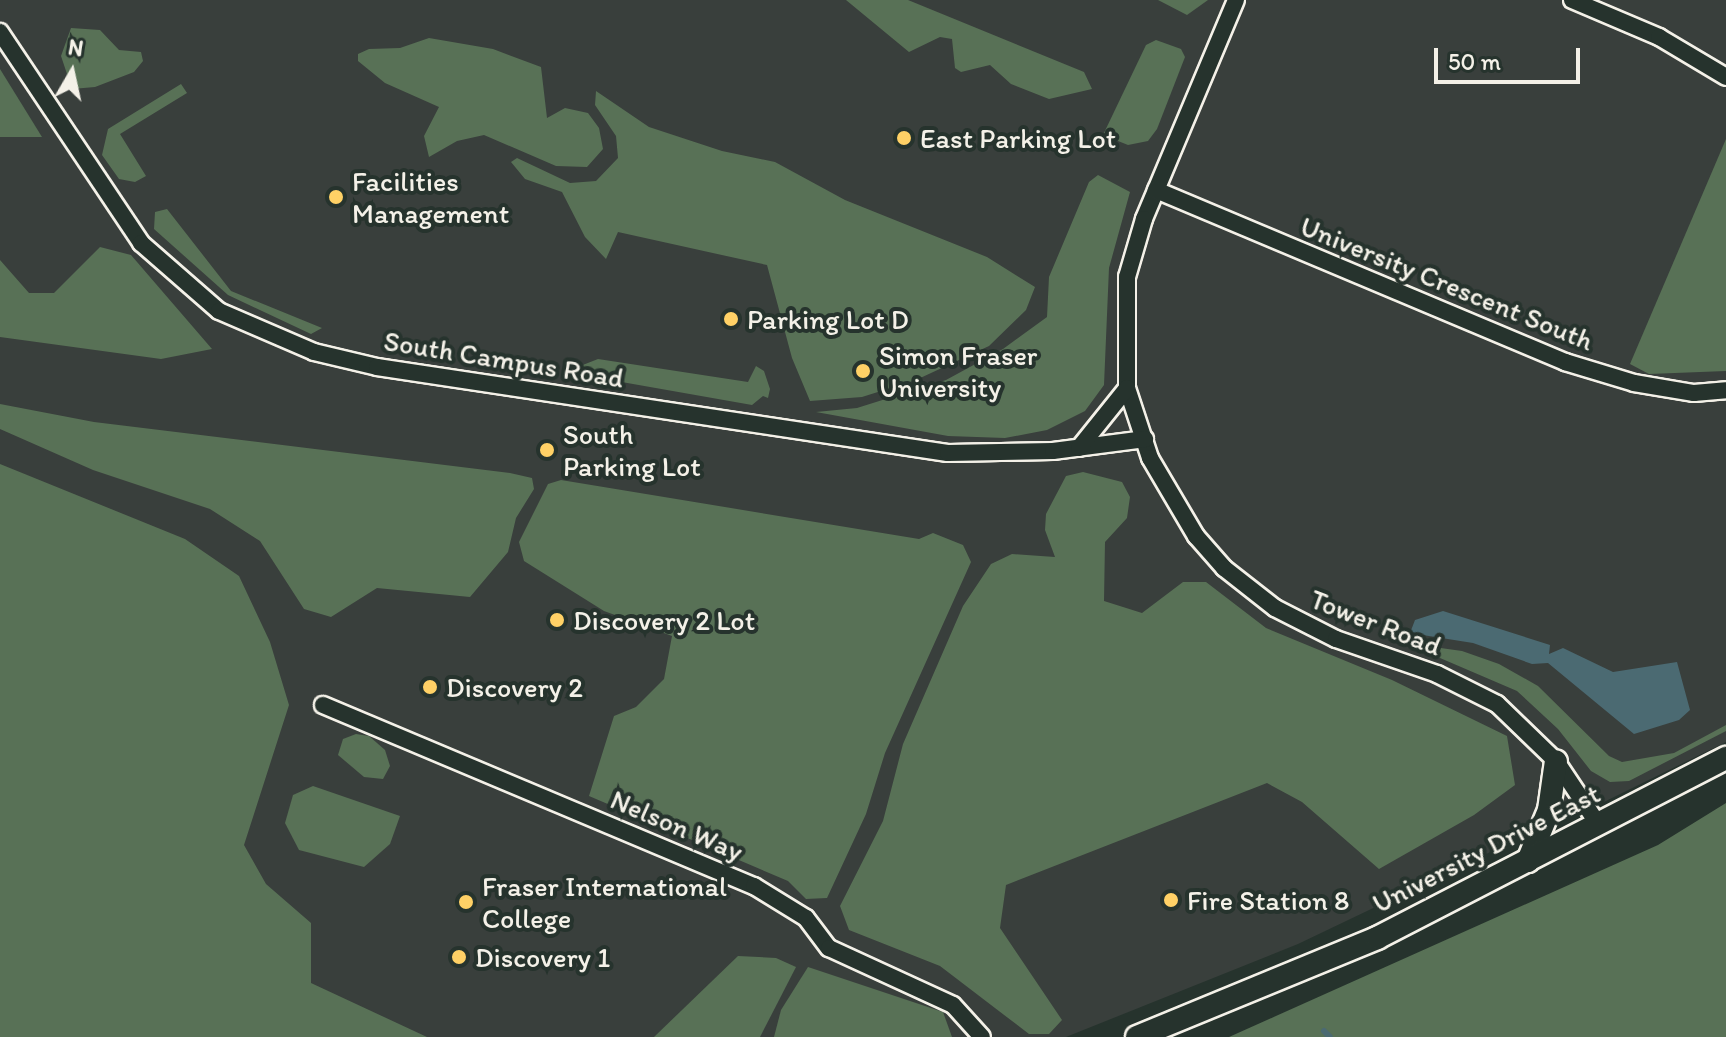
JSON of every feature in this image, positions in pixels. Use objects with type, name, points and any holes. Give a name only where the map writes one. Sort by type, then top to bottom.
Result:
[{"type":"street","name":"Tower Road","points":[[1236,0],[1156,190],[1127,277],[1123,308],[1127,388],[1166,489],[1196,536],[1224,568],[1275,608],[1336,639],[1465,686],[1522,725],[1556,761],[1598,824]]},
{"type":"street","points":[[1572,0],[1659,37],[1726,77]]},
{"type":"street","name":"South Campus Road","points":[[0,32],[141,243],[209,304],[260,332],[377,367],[903,446],[1001,455],[1145,439]]},
{"type":"street","name":"University Crescent South","points":[[1156,190],[1565,362],[1634,383],[1694,393],[1726,390]]},
{"type":"street","points":[[1079,448],[1100,415],[1127,388]]},
{"type":"street","name":"Nelson Way","points":[[323,705],[754,886],[806,918],[829,948],[953,1005],[982,1037]]},
{"type":"street","name":"University Drive East","points":[[1137,1037],[1330,960],[1726,758]]},
{"type":"street","points":[[1528,861],[1549,810],[1556,761]]},
{"type":"shaded area","name":"Simon Fraser University","points":[[0,0],[1726,0],[1726,742],[1557,825],[1536,820],[1503,846],[1298,944],[1066,1037],[0,1037]]},
{"type":"green space","points":[[846,0],[908,0],[1084,72],[1092,89],[1049,99],[1011,84],[990,65],[961,72],[955,68],[952,39],[940,37],[909,52]]},
{"type":"green space","points":[[1158,0],[1208,0],[1187,15]]},
{"type":"green space","points":[[71,28],[100,30],[119,50],[141,52],[143,61],[134,72],[95,87],[72,89],[61,56]]},
{"type":"green space","points":[[429,38],[493,49],[541,67],[547,118],[565,108],[588,113],[599,128],[603,149],[587,167],[556,166],[484,135],[457,141],[429,157],[424,136],[439,107],[385,83],[358,61],[358,54],[369,49],[400,48]]},
{"type":"green space","points":[[1156,40],[1181,49],[1185,57],[1157,129],[1148,141],[1128,145],[1103,135],[1146,45]]},
{"type":"green space","points":[[0,69],[42,137],[0,137]]},
{"type":"green space","points":[[181,84],[187,93],[120,134],[146,176],[135,182],[119,179],[102,155],[108,129]]},
{"type":"green space","points":[[596,91],[649,127],[722,151],[775,162],[845,200],[987,257],[1035,287],[1026,310],[989,346],[916,380],[862,397],[810,401],[792,358],[767,265],[618,232],[606,259],[585,237],[562,192],[525,179],[511,162],[517,158],[570,183],[596,181],[618,158],[616,136],[595,105]]},
{"type":"green space","points":[[1726,139],[1726,371],[1649,374],[1630,364]]},
{"type":"green space","points":[[1098,175],[1130,192],[1109,268],[1104,385],[1085,411],[1047,430],[1005,438],[948,436],[816,412],[857,408],[946,380],[1003,349],[1047,317],[1049,277],[1089,182]]},
{"type":"green space","points":[[167,209],[231,291],[322,328],[311,334],[228,295],[154,229],[155,212]]},
{"type":"green space","points":[[100,247],[131,255],[212,349],[161,359],[0,337],[0,260],[29,293],[54,293]]},
{"type":"green space","points":[[598,359],[748,382],[756,366],[764,371],[770,389],[768,398],[763,396],[752,405],[565,372]]},
{"type":"green space","points":[[0,404],[94,422],[510,473],[532,478],[534,489],[516,518],[508,552],[470,597],[377,588],[331,617],[304,609],[260,541],[210,509],[93,470],[0,429]]},
{"type":"green space","points":[[0,464],[185,539],[239,576],[270,642],[289,705],[244,845],[266,884],[311,923],[311,983],[427,1037],[0,1037]]},
{"type":"green space","points":[[1083,472],[1122,482],[1130,497],[1127,518],[1105,542],[1104,601],[1142,613],[1183,582],[1206,582],[1266,628],[1392,680],[1507,736],[1515,785],[1474,815],[1379,869],[1302,802],[1267,783],[1006,885],[1000,928],[1062,1020],[1049,1034],[1029,1034],[940,966],[849,930],[840,906],[883,821],[903,744],[963,606],[991,564],[1012,554],[1055,557],[1045,530],[1046,514],[1066,476]]},
{"type":"green space","points":[[561,480],[919,539],[933,533],[963,545],[971,562],[885,753],[866,814],[827,898],[806,899],[788,881],[589,796],[614,716],[636,707],[664,679],[672,636],[604,611],[524,561],[519,542],[548,484]]},
{"type":"green space","points":[[1405,643],[1462,651],[1499,664],[1538,686],[1609,756],[1622,762],[1674,753],[1726,725],[1726,731],[1629,781],[1610,782],[1591,771],[1558,729],[1517,691]]},
{"type":"green space","points":[[356,734],[369,736],[385,750],[390,766],[383,779],[364,777],[338,755],[343,739]]},
{"type":"green space","points":[[313,786],[400,816],[390,844],[364,867],[299,850],[285,823],[293,795]]},
{"type":"green space","points":[[1726,803],[1726,1037],[1229,1037],[1658,845]]},
{"type":"green space","points":[[738,956],[776,958],[796,967],[760,1037],[654,1037]]},
{"type":"green space","points":[[808,967],[943,1012],[952,1037],[774,1037],[781,1010]]},
{"type":"water","points":[[1443,611],[1550,645],[1549,654],[1563,648],[1613,672],[1677,662],[1690,710],[1679,720],[1634,734],[1548,663],[1532,664],[1473,643],[1410,633],[1415,620]]},
{"type":"waterway","points":[[1324,1031],[1330,1037]]},
{"type":"place","name":"East Parking Lot","points":[[904,138]]},
{"type":"place","name":"Facilities Management","points":[[336,197]]},
{"type":"place","name":"Parking Lot D","points":[[731,319]]},
{"type":"place","name":"Simon Fraser University","points":[[863,371]]},
{"type":"place","name":"South Parking Lot","points":[[547,450]]},
{"type":"place","name":"Discovery 2 Lot","points":[[557,620]]},
{"type":"place","name":"Discovery 2","points":[[430,687]]},
{"type":"place","name":"Fire Station 8","points":[[1171,900]]},
{"type":"place","name":"Fraser International College","points":[[466,902]]},
{"type":"place","name":"Discovery 1","points":[[459,957]]}]
